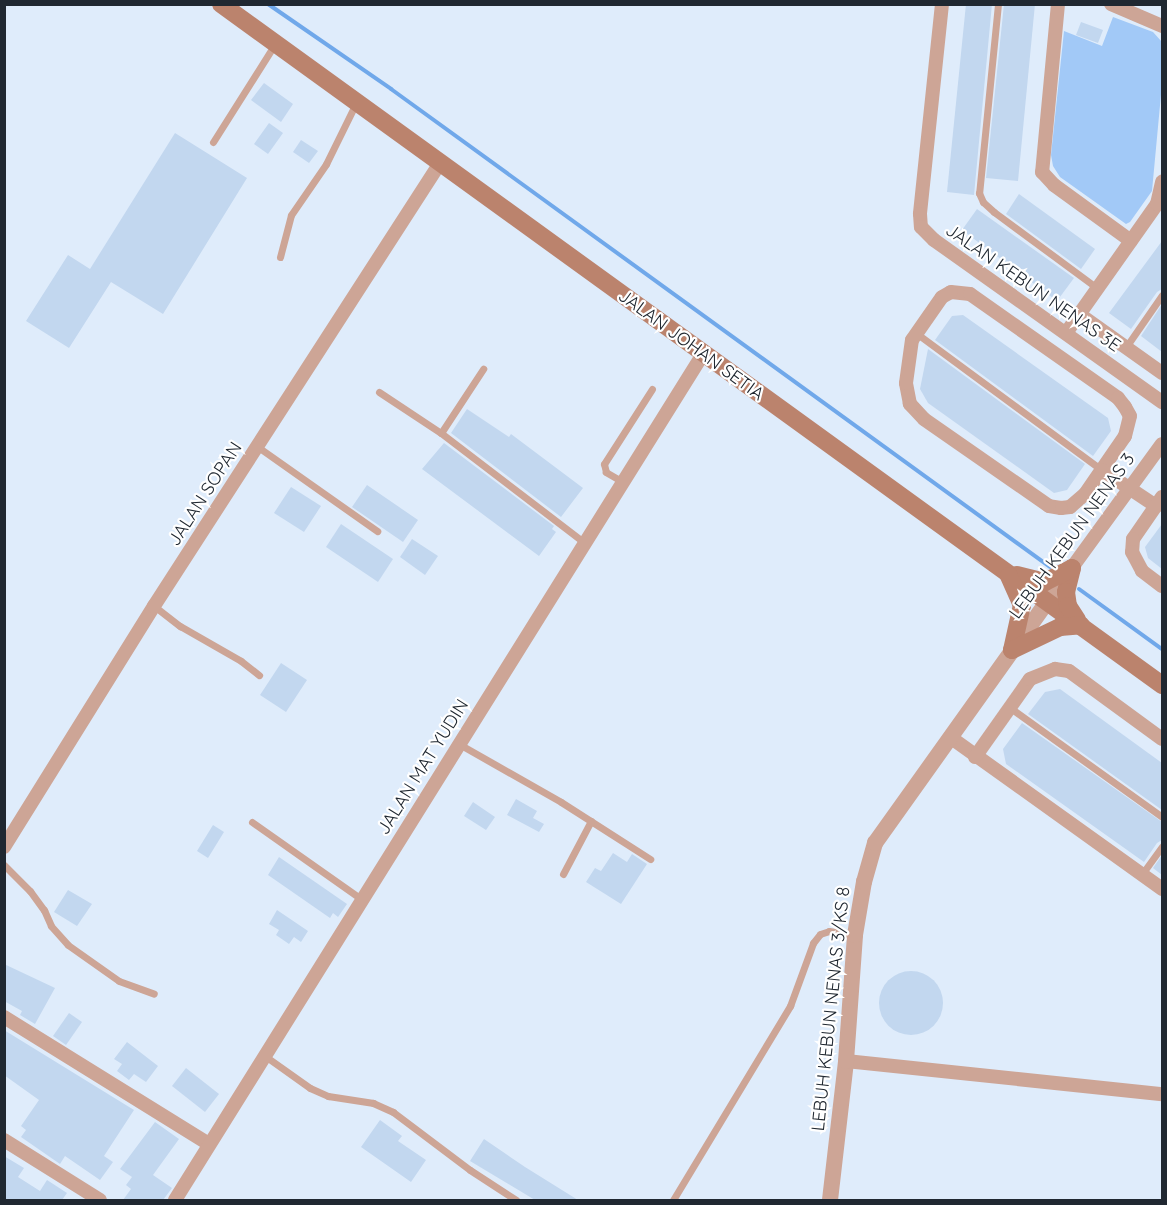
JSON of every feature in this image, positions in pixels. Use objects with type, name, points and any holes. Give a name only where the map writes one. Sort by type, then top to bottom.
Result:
[{"type":"main road","name":"JALAN JOHAN SETIA","points":[[221,4],[1081,625],[1162,686]]},
{"type":"main road","points":[[1007,572],[1045,582],[1072,568]]},
{"type":"main road","points":[[1012,650],[1060,627],[1081,625],[1068,606],[1066,592],[1072,568]]},
{"type":"main road","points":[[1007,572],[1020,596],[1022,605],[1012,650]]},
{"type":"street","name":"JALAN KEBUN NENAS 3E","points":[[942,4],[920,214],[921,227],[934,240],[1162,402]]},
{"type":"street","points":[[1058,4],[1042,172],[1054,185],[1131,241]]},
{"type":"street","points":[[1111,4],[1162,26]]},
{"type":"street","name":"JALAN SOPAN","points":[[4,847],[154,606],[440,163]]},
{"type":"street","points":[[1066,333],[1160,200],[1162,182]]},
{"type":"street","points":[[951,292],[970,294],[1118,398],[1130,416],[1129,425],[1102,470],[1077,502],[1061,508],[1049,506],[924,419],[910,404],[906,383],[912,340],[916,333],[942,297],[951,292]]},
{"type":"street","points":[[1079,314],[1162,373]]},
{"type":"street","name":"JALAN MAT YUDIN","points":[[175,1200],[703,354]]},
{"type":"street","name":"LEBUH KEBUN NENAS 3","points":[[1012,650],[1162,444]]},
{"type":"street","points":[[1102,470],[1130,489],[1160,504],[1133,539],[1132,552],[1142,571],[1162,586]]},
{"type":"street","name":"LEBUH KEBUN NENAS 3/KS 8","points":[[830,1200],[846,1061],[855,935],[864,882],[876,843],[1012,650]]},
{"type":"street","points":[[975,757],[1029,679],[1045,671],[1063,669],[1162,739]]},
{"type":"street","points":[[950,737],[1162,888]]},
{"type":"street","points":[[4,1017],[209,1144]]},
{"type":"street","points":[[846,1061],[1162,1094]]},
{"type":"street","points":[[4,1140],[100,1200]]},
{"type":"lane","points":[[998,4],[980,193],[983,202],[1097,288]]},
{"type":"lane","points":[[213,142],[275,44]]},
{"type":"lane","points":[[280,257],[291,215],[326,164],[357,103]]},
{"type":"lane","points":[[1126,347],[1162,295]]},
{"type":"lane","points":[[916,333],[1102,470]]},
{"type":"lane","points":[[441,433],[483,369]]},
{"type":"lane","points":[[623,483],[606,472],[604,464],[652,389]]},
{"type":"lane","points":[[379,392],[441,433],[585,543]]},
{"type":"lane","points":[[258,447],[377,531]]},
{"type":"lane","points":[[154,606],[180,626],[241,661],[259,675]]},
{"type":"lane","points":[[1009,707],[1162,817]]},
{"type":"lane","points":[[459,744],[591,820],[650,859]]},
{"type":"lane","points":[[563,874],[591,820]]},
{"type":"lane","points":[[252,822],[361,899]]},
{"type":"lane","points":[[1142,874],[1162,846]]},
{"type":"lane","points":[[4,866],[30,891],[44,910],[51,926],[68,945],[119,981],[154,994]]},
{"type":"lane","points":[[673,1200],[790,1006],[813,943],[820,934],[829,931],[855,935]]},
{"type":"lane","points":[[265,1056],[310,1088],[328,1096],[373,1103],[393,1112],[470,1170],[516,1200]]},
{"type":"shaded area","points":[[1113,17],[1153,32],[1162,42],[1162,84],[1152,191],[1130,222],[1126,224],[1060,177],[1053,166],[1051,155],[1064,31],[1102,46]]},
{"type":"building","points":[[966,4],[992,4],[974,195],[947,192]]},
{"type":"building","points":[[1004,4],[1035,4],[1018,181],[986,178]]},
{"type":"building","points":[[1081,22],[1103,30],[1098,43],[1076,35]]},
{"type":"building","points":[[264,83],[293,104],[281,122],[251,100]]},
{"type":"building","points":[[269,123],[283,133],[268,154],[254,144]]},
{"type":"building","points":[[175,133],[247,178],[163,314],[111,282],[69,348],[26,321],[68,255],[90,269]]},
{"type":"building","points":[[301,140],[318,151],[309,163],[293,152]]},
{"type":"building","points":[[1019,194],[1095,249],[1081,269],[1006,214]]},
{"type":"building","points":[[977,209],[1074,278],[1057,301],[962,230]]},
{"type":"building","points":[[1162,241],[1162,289],[1157,292],[1131,329],[1109,313]]},
{"type":"building","points":[[1162,304],[1162,352],[1141,336]]},
{"type":"building","points":[[963,315],[1108,418],[1111,431],[1093,456],[935,340],[952,316]]},
{"type":"building","points":[[928,349],[1085,464],[1067,490],[1054,493],[928,403],[920,389]]},
{"type":"building","points":[[467,409],[509,437],[511,434],[583,488],[561,517],[451,433]]},
{"type":"building","points":[[444,443],[554,526],[552,529],[556,532],[539,556],[422,469]]},
{"type":"building","points":[[367,485],[418,520],[403,542],[352,507]]},
{"type":"building","points":[[291,487],[321,506],[304,532],[274,513]]},
{"type":"building","points":[[341,524],[393,559],[378,582],[326,547]]},
{"type":"building","points":[[1162,524],[1162,569],[1148,558],[1145,547]]},
{"type":"building","points":[[412,539],[438,556],[425,575],[400,557]]},
{"type":"building","points":[[281,663],[307,680],[286,712],[260,695]]},
{"type":"building","points":[[1060,689],[1162,763],[1162,810],[1028,714],[1045,692]]},
{"type":"building","points":[[1022,723],[1162,822],[1162,840],[1157,843],[1144,862],[1006,764],[1003,749]]},
{"type":"building","points":[[516,799],[537,811],[533,818],[544,824],[539,832],[507,815]]},
{"type":"building","points":[[473,802],[495,817],[486,830],[464,816]]},
{"type":"building","points":[[213,825],[224,832],[208,858],[197,851]]},
{"type":"building","points":[[613,853],[627,862],[632,854],[647,864],[621,904],[586,882],[595,868],[601,871]]},
{"type":"building","points":[[1162,855],[1162,875],[1153,868]]},
{"type":"building","points":[[279,857],[347,904],[338,917],[333,913],[330,918],[268,875]]},
{"type":"building","points":[[68,890],[92,904],[77,926],[54,912]]},
{"type":"building","points":[[277,910],[308,931],[301,942],[294,937],[289,944],[276,935],[279,930],[269,924]]},
{"type":"building","points":[[4,964],[55,988],[35,1024],[20,1015],[22,1011],[4,1001]]},
{"type":"building","points":[[911,971],[929,977],[937,985],[943,1003],[937,1021],[929,1029],[911,1035],[893,1029],[885,1021],[879,1003],[885,985],[893,977]]},
{"type":"building","points":[[69,1013],[82,1022],[66,1045],[53,1036]]},
{"type":"building","points":[[4,1030],[134,1110],[104,1156],[113,1162],[100,1180],[65,1156],[60,1164],[21,1137],[26,1130],[21,1126],[39,1100],[4,1075]]},
{"type":"building","points":[[127,1042],[158,1066],[146,1082],[134,1074],[129,1080],[117,1071],[122,1064],[114,1059]]},
{"type":"building","points":[[186,1068],[219,1094],[205,1112],[172,1086]]},
{"type":"building","points":[[380,1120],[402,1136],[398,1141],[426,1160],[411,1182],[361,1147]]},
{"type":"building","points":[[155,1122],[179,1139],[153,1175],[172,1188],[163,1200],[123,1200],[131,1189],[126,1185],[132,1177],[120,1169]]},
{"type":"building","points":[[484,1139],[578,1200],[535,1200],[470,1161]]},
{"type":"building","points":[[4,1156],[24,1168],[18,1177],[40,1191],[47,1180],[67,1193],[62,1200],[4,1200]]},
{"type":"waterway","points":[[268,4],[391,89],[1050,567]]},
{"type":"waterway","points":[[1079,589],[1162,649]]}]
